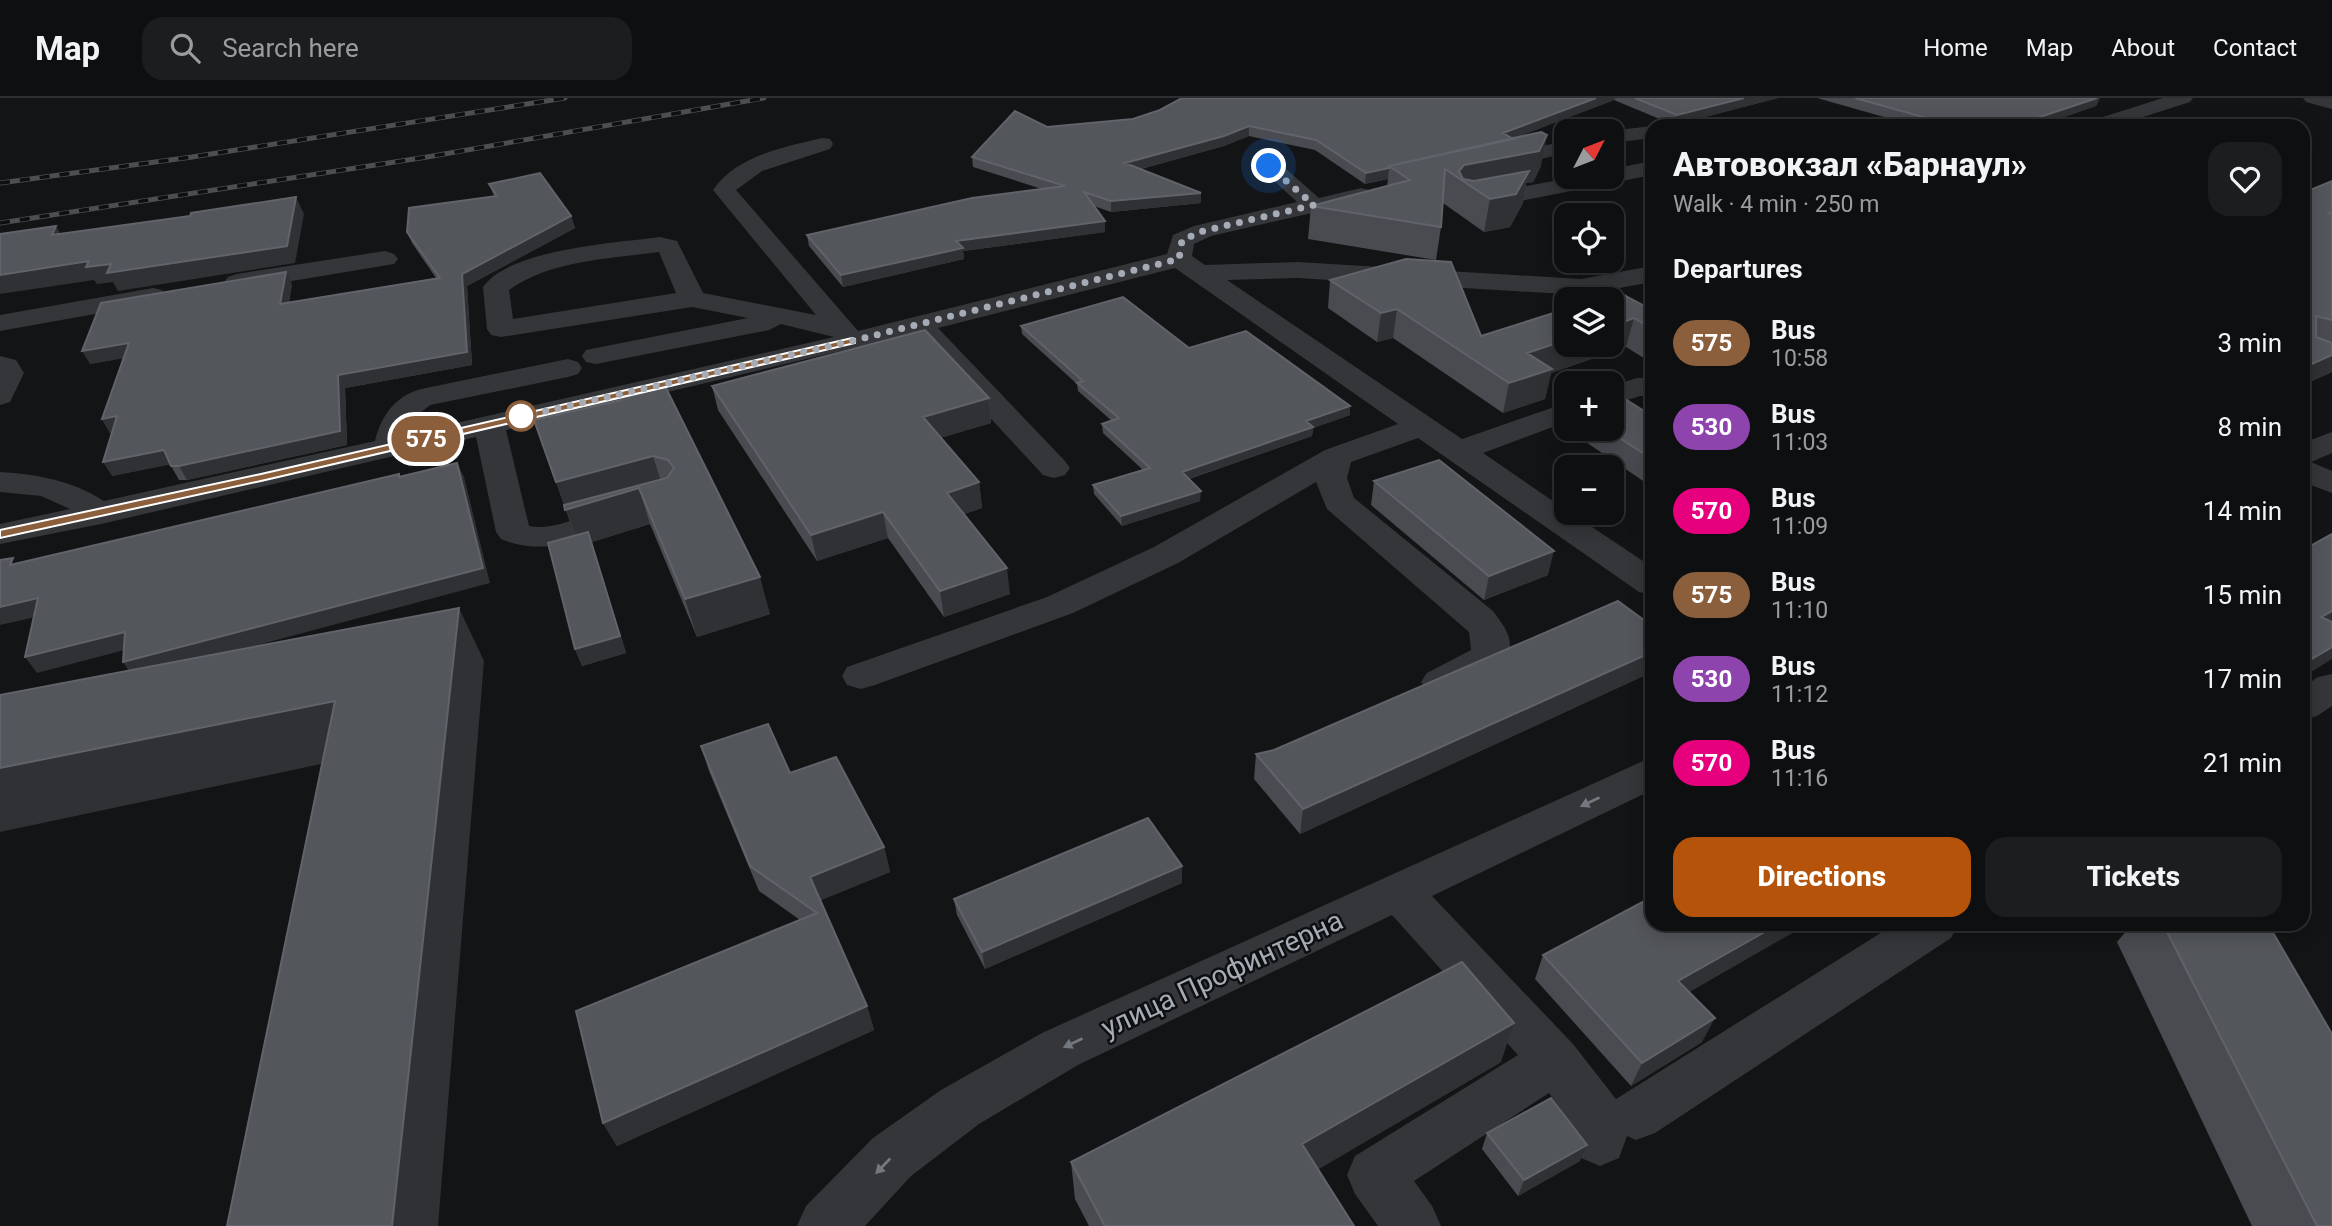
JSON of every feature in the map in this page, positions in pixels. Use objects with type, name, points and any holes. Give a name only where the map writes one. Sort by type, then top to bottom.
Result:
[{"type":"street","points":[[2119,119],[2183,98]]},
{"type":"street","points":[[2314,98],[2332,103]]},
{"type":"street","points":[[1624,136],[1645,133]]},
{"type":"street","points":[[822,144],[743,171],[730,180],[724,190],[847,334]]},
{"type":"street","points":[[1474,169],[1554,150]]},
{"type":"street","points":[[1269,166],[1314,205]]},
{"type":"street","points":[[1624,173],[1645,169]]},
{"type":"street","points":[[1468,204],[1554,187]]},
{"type":"street","points":[[1381,190],[1203,231],[1182,240],[1189,266],[1645,578]]},
{"type":"street","points":[[692,299],[671,251],[668,246],[660,244],[544,262],[516,273],[496,287],[501,329],[692,299],[788,318],[847,334]]},
{"type":"street","points":[[210,287],[385,259]]},
{"type":"street","points":[[0,534],[101,514],[390,448],[847,334],[919,324],[1189,266],[1581,287],[1645,275]]},
{"type":"street","points":[[0,323],[183,291]]},
{"type":"street","points":[[596,356],[788,318]]},
{"type":"street","points":[[919,324],[1054,468]]},
{"type":"street","points":[[390,448],[393,428],[402,411],[421,398],[568,368]]},
{"type":"street","points":[[1624,392],[1645,387]]},
{"type":"street","points":[[1459,452],[1554,416]]},
{"type":"street","points":[[489,424],[513,531],[521,537],[548,537],[652,507]]},
{"type":"street","points":[[861,676],[1060,605],[1166,555],[1336,457],[1421,426]]},
{"type":"street","points":[[2310,452],[2332,441]]},
{"type":"street","points":[[1336,457],[1331,478],[1339,502],[1480,619],[1490,632],[1493,645],[1487,658],[1473,668],[1409,696]]},
{"type":"street","points":[[2310,473],[2332,483]]},
{"type":"street","points":[[0,482],[50,486],[76,496],[101,514]]},
{"type":"street","name":"улица Профинтерна","points":[[826,1226],[892,1157],[960,1107],[1060,1049],[1645,775]]},
{"type":"street","points":[[1399,892],[1471,966],[1555,1060],[1598,1117],[1618,1128],[1923,931]]},
{"type":"street","points":[[1412,1226],[1375,1175],[1555,1060]]},
{"type":"building","points":[[1182,98],[1596,98],[1503,133],[1513,139],[1366,173],[1316,140],[1249,126],[1224,136],[1125,163],[1201,193],[1111,201],[1084,192],[1105,221],[956,241],[963,248],[841,275],[807,235],[972,198],[1065,186],[972,157],[1015,111],[1047,127],[1133,119],[1160,110]]},
{"type":"building","points":[[1635,98],[1744,98],[1677,115]]},
{"type":"building","points":[[1855,98],[2097,98],[2034,119],[1930,119]]},
{"type":"building","points":[[1541,132],[1547,135],[1539,151],[1464,165],[1459,171],[1463,179],[1474,181],[1529,171],[1516,194],[1490,199],[1445,169],[1441,227],[1311,206],[1410,180],[1389,166]]},
{"type":"building","points":[[540,173],[571,216],[462,274],[467,352],[338,375],[340,431],[179,466],[171,466],[164,450],[103,462],[117,416],[102,419],[129,343],[82,351],[101,303],[286,272],[280,304],[440,278],[407,232],[409,208],[497,196],[489,184]]},
{"type":"building","points":[[2332,181],[2332,212],[2329,213],[2332,214],[2332,320],[2316,316],[2316,337],[2332,343],[2332,355],[2310,365],[2310,190]]},
{"type":"building","points":[[296,197],[287,246],[107,273],[111,264],[86,267],[89,261],[0,275],[0,234],[56,226],[52,235],[190,216],[191,213]]},
{"type":"building","points":[[1406,259],[1451,262],[1481,336],[1554,313],[1554,344],[1527,353],[1552,369],[1509,383],[1397,309],[1381,313],[1330,280]]},
{"type":"building","points":[[1624,295],[1645,306],[1645,325],[1634,318],[1624,322]]},
{"type":"building","points":[[1123,297],[1189,348],[1246,331],[1350,406],[1306,421],[1313,427],[1182,472],[1201,491],[1121,516],[1093,485],[1150,468],[1102,424],[1119,418],[1077,383],[1083,381],[1021,326]]},
{"type":"building","points":[[925,330],[989,398],[923,417],[979,482],[947,493],[1007,568],[940,591],[883,512],[811,535],[712,386]]},
{"type":"building","points":[[665,386],[760,577],[685,599],[639,488],[565,510],[564,505],[667,478],[674,468],[668,460],[653,456],[556,482],[534,420],[621,400],[620,397]]},
{"type":"building","points":[[1624,398],[1645,412],[1645,454],[1624,441]]},
{"type":"building","points":[[1439,460],[1554,551],[1489,576],[1374,481]]},
{"type":"building","points":[[457,463],[483,568],[123,662],[125,632],[25,657],[38,598],[0,607],[0,560],[13,558],[10,565],[399,474],[399,477]]},
{"type":"building","points":[[588,532],[620,636],[575,649],[548,543]]},
{"type":"building","points":[[2332,534],[2332,611],[2321,617],[2332,622],[2332,647],[2310,660],[2310,546]]},
{"type":"building","points":[[1618,601],[1645,621],[1645,655],[1303,809],[1256,754],[1274,750]]},
{"type":"building","points":[[459,608],[392,1226],[227,1226],[335,701],[0,768],[0,695]]},
{"type":"building","points":[[768,724],[790,773],[836,757],[884,847],[810,877],[867,1006],[603,1123],[576,1011],[817,913],[750,866],[701,746]]},
{"type":"building","points":[[1148,818],[1182,866],[982,952],[954,899]]},
{"type":"building","points":[[1645,901],[1645,931],[1767,931],[1678,981],[1715,1018],[1642,1063],[1543,955]]},
{"type":"building","points":[[2167,931],[2272,931],[2332,1034],[2332,1226],[2317,1226]]},
{"type":"building","points":[[1462,962],[1514,1023],[1302,1144],[1354,1226],[1105,1226],[1071,1162]]},
{"type":"building","points":[[1551,1098],[1587,1145],[1524,1180],[1487,1133]]},
{"type":"railway","points":[[0,183],[192,157],[565,98]]},
{"type":"railway","points":[[0,223],[427,157],[764,98]]},
{"type":"bus line","name":"575","points":[[0,534],[261,478],[852,341]]},
{"type":"route","points":[[521,416],[515,418],[852,341],[1179,259],[1182,240],[1203,231],[1314,205],[1269,166]]}]
